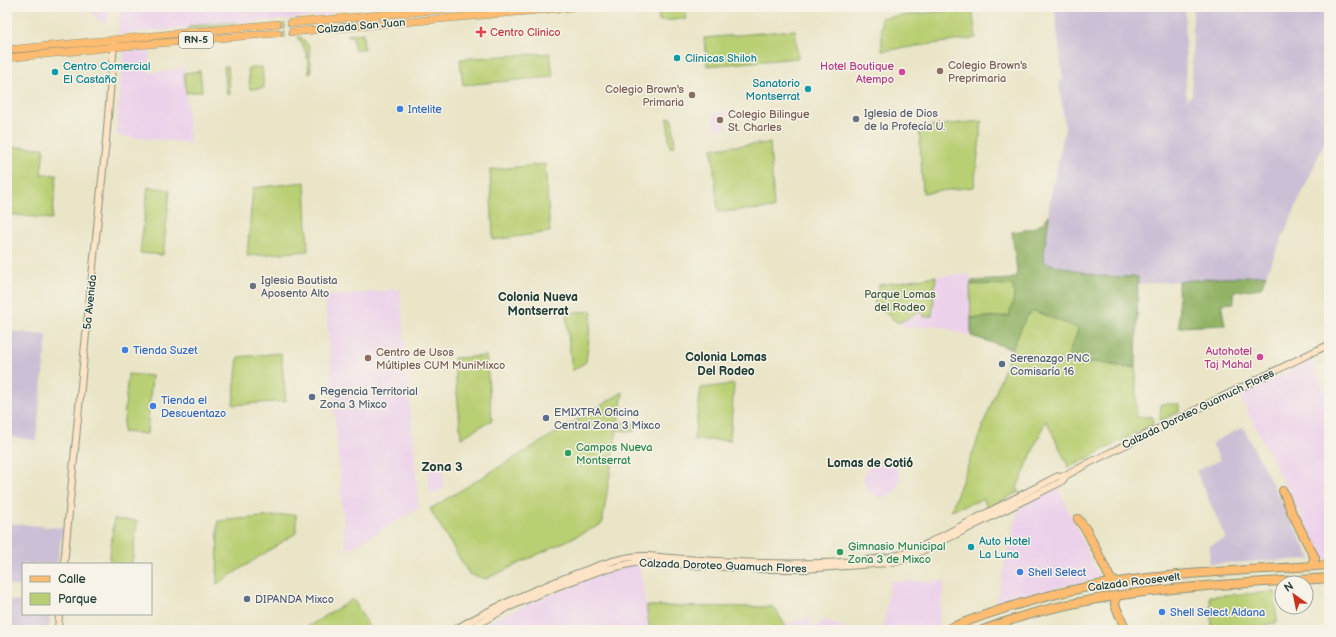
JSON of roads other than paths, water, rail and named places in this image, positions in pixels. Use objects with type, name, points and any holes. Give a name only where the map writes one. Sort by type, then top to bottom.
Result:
[{"type":"highway","points":[[1283,491],[1292,513],[1315,558],[1311,566]]},
{"type":"highway","points":[[1078,519],[1087,531],[1110,578],[1116,583]]},
{"type":"highway","name":"Calzada Roosevelt","points":[[945,630],[1002,609],[1082,588],[1206,573],[1329,565]]},
{"type":"highway","name":"Calzada Roosevelt","points":[[983,630],[1022,616],[1049,609],[1117,596],[1210,587],[1329,579]]},
{"type":"highway","points":[[1117,596],[1115,605],[1126,630]]},
{"type":"main road","name":"Calzada San Juan","points":[[291,23],[468,7]]},
{"type":"main road","name":"Calzada San Juan","points":[[292,32],[573,7]]},
{"type":"main road","name":"RN-5","points":[[7,58],[114,43],[277,24]]},
{"type":"main road","name":"RN-5","points":[[7,50],[278,33]]},
{"type":"main road","name":"5a Avenida","points":[[64,563],[105,155],[114,43]]},
{"type":"main road","name":"Calzada Doroteo Guamuch Flores","points":[[467,630],[525,600],[621,559],[641,556],[780,564],[838,562],[894,556],[913,551],[1058,476],[1068,475],[1159,428],[1320,348],[1329,345]]},
{"type":"main road","name":"Calzada Doroteo Guamuch Flores","points":[[454,630],[504,602],[554,582],[602,567]]},
{"type":"main road","points":[[58,630],[59,615]]},
{"type":"tunnel","points":[[277,24],[291,23]]},
{"type":"tunnel","points":[[278,33],[292,32]]},
{"type":"place","name":"Centro Clinico","points":[[481,32]]},
{"type":"place","name":"Clinicas Shiloh","points":[[677,58]]},
{"type":"place","name":"Colegio Brown's Preprimaria","points":[[940,71]]},
{"type":"place","name":"Centro Comercial El Castaño","points":[[55,72]]},
{"type":"place","name":"Hotel Boutique Atempo","points":[[902,72]]},
{"type":"place","name":"Sanatorio Montserrat","points":[[808,89]]},
{"type":"place","name":"Colegio Brown's Primaria","points":[[692,95]]},
{"type":"place","name":"Intelite","points":[[400,109]]},
{"type":"place","name":"Iglesia de Dios de la Profecía U.","points":[[856,119]]},
{"type":"place","name":"Colegio Bilingue St. Charles","points":[[720,120]]},
{"type":"place","name":"Iglesia Bautista Aposento Alto","points":[[253,286]]},
{"type":"place","name":"Tienda Suzet","points":[[125,350]]},
{"type":"place","name":"Autohotel Taj Mahal","points":[[1260,357]]},
{"type":"place","name":"Centro de Usos Múltiples CUM MuniMixco","points":[[368,358]]},
{"type":"place","name":"Serenazgo PNC Comisaría 16","points":[[1002,364]]},
{"type":"place","name":"Regencia Territorial Zona 3 Mixco","points":[[312,397]]},
{"type":"place","name":"Tienda el Descuentazo","points":[[153,406]]},
{"type":"place","name":"EMIXTRA Oficina Central Zona 3 Mixco","points":[[546,418]]},
{"type":"place","name":"Campos Nueva Montserrat","points":[[568,453]]},
{"type":"place","name":"Auto Hotel La Luna","points":[[971,547]]},
{"type":"place","name":"Gimnasio Municipal Zona 3 de Mixco","points":[[840,552]]},
{"type":"place","name":"Shell Select","points":[[1020,572]]},
{"type":"place","name":"DIPANDA Mixco","points":[[247,599]]},
{"type":"place","name":"Shell Select Aldana","points":[[1162,612]]},
{"type":"district","name":"Colonia Nueva Montserrat","points":[[538,304]]},
{"type":"district","name":"Colonia Lomas Del Rodeo","points":[[726,364]]},
{"type":"district","name":"Lomas de Cotió","points":[[870,463]]},
{"type":"district","name":"Zona 3","points":[[442,467]]},
{"type":"park label","name":"Parque Lomas del Rodeo","points":[[900,300]]}]
